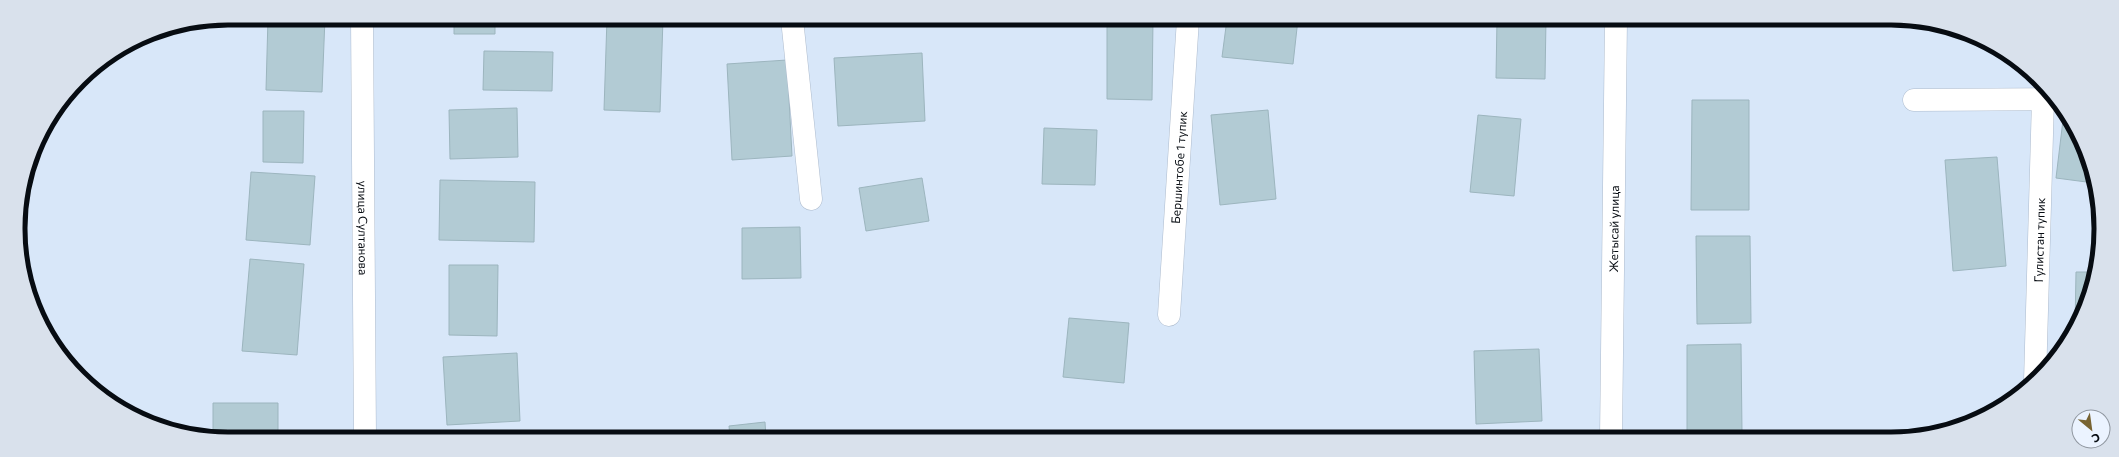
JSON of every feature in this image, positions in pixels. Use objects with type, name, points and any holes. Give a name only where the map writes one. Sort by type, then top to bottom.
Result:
[{"type":"street","name":"улица Султанова","points":[[362,25],[365,432]]},
{"type":"street","points":[[793,25],[811,199]]},
{"type":"street","name":"Бершинтобе 1 тупик","points":[[1169,315],[1188,25]]},
{"type":"street","name":"Жетысай улица","points":[[1611,432],[1616,25]]},
{"type":"street","name":"Гулистан тупик","points":[[1914,100],[2047,99]]},
{"type":"street","name":"Гулистан тупик","points":[[2036,370],[2049,101]]},
{"type":"building","points":[[268,25],[325,25],[322,92],[266,90]]},
{"type":"building","points":[[454,25],[495,25],[495,34],[454,34]]},
{"type":"building","points":[[607,25],[663,25],[660,112],[604,110]]},
{"type":"building","points":[[1107,25],[1153,25],[1152,100],[1107,99]]},
{"type":"building","points":[[1226,25],[1297,25],[1293,64],[1222,57]]},
{"type":"building","points":[[1497,25],[1546,25],[1545,79],[1496,78]]},
{"type":"building","points":[[484,51],[553,52],[552,91],[483,90]]},
{"type":"building","points":[[922,53],[925,121],[838,126],[834,58]]},
{"type":"building","points":[[787,60],[792,156],[732,160],[727,64]]},
{"type":"building","points":[[1692,100],[1749,100],[1749,210],[1691,210]]},
{"type":"building","points":[[517,108],[518,157],[450,159],[449,110]]},
{"type":"building","points":[[1268,110],[1276,199],[1220,205],[1211,115]]},
{"type":"building","points":[[263,111],[304,111],[303,163],[263,162]]},
{"type":"building","points":[[1478,115],[1521,119],[1514,196],[1470,192]]},
{"type":"building","points":[[2063,120],[2079,151],[2088,182],[2056,178]]},
{"type":"building","points":[[1044,128],[1097,130],[1095,185],[1042,184]]},
{"type":"building","points":[[1997,157],[2006,266],[1953,271],[1945,160]]},
{"type":"building","points":[[251,172],[315,176],[310,245],[246,240]]},
{"type":"building","points":[[922,178],[929,221],[866,231],[859,188]]},
{"type":"building","points":[[440,180],[535,182],[534,242],[439,240]]},
{"type":"building","points":[[800,227],[801,278],[742,279],[742,228]]},
{"type":"building","points":[[1696,236],[1750,236],[1751,323],[1697,324]]},
{"type":"building","points":[[250,259],[304,264],[297,355],[242,351]]},
{"type":"building","points":[[449,265],[498,265],[497,336],[449,335]]},
{"type":"building","points":[[2076,272],[2089,272],[2083,294],[2075,314]]},
{"type":"building","points":[[1069,318],[1129,323],[1124,383],[1063,377]]},
{"type":"building","points":[[1741,344],[1742,432],[1687,432],[1687,345]]},
{"type":"building","points":[[1539,349],[1542,421],[1476,424],[1474,351]]},
{"type":"building","points":[[517,353],[520,421],[447,425],[443,357]]},
{"type":"building","points":[[213,403],[278,403],[278,432],[213,432]]},
{"type":"building","points":[[765,422],[766,432],[730,432],[729,426]]}]
